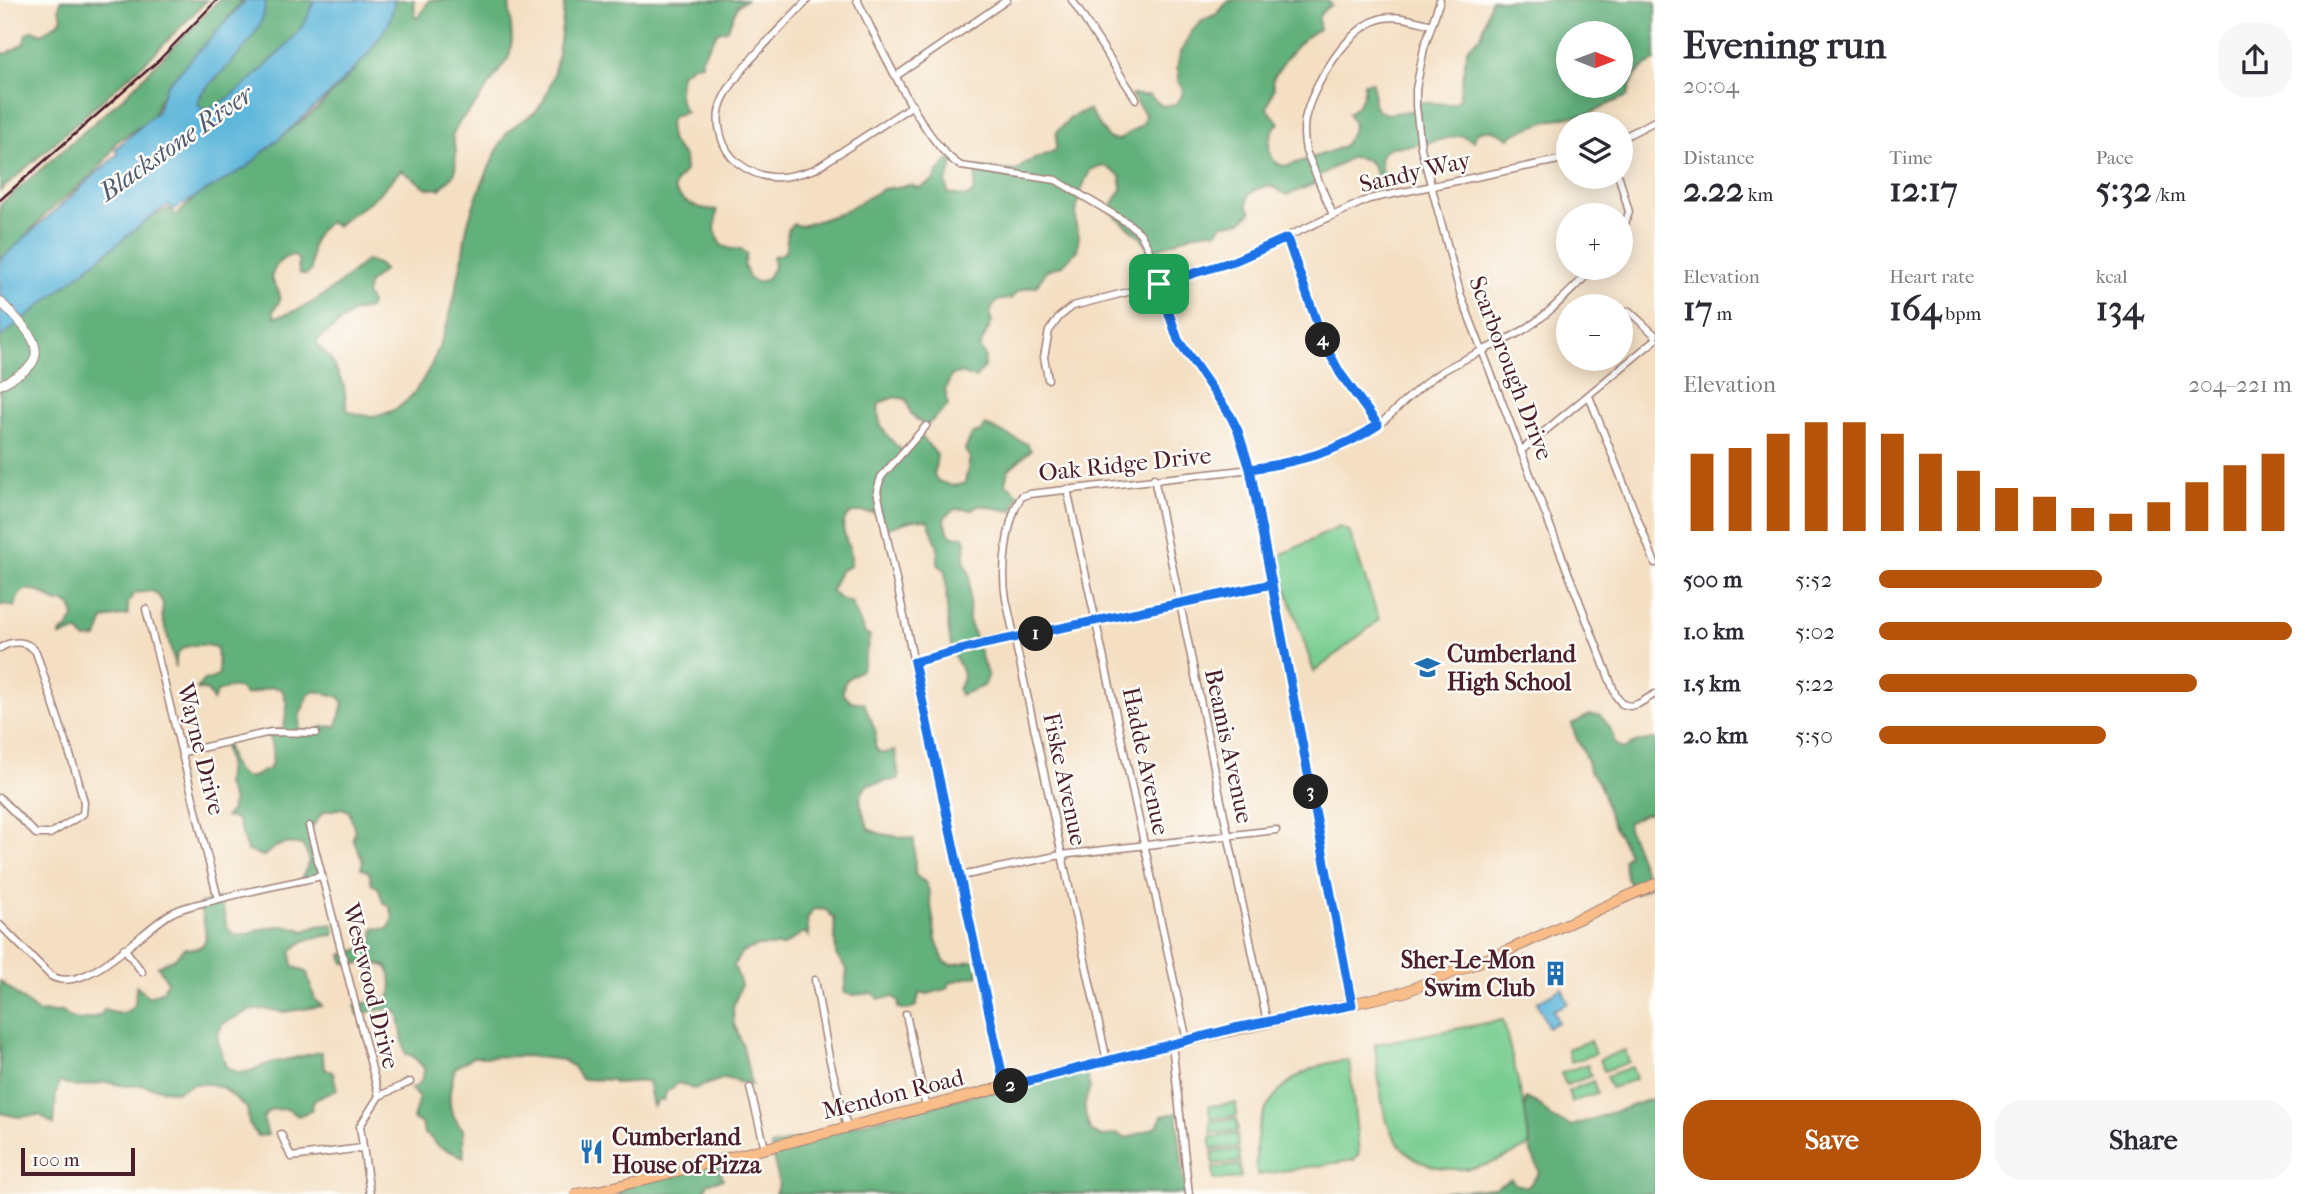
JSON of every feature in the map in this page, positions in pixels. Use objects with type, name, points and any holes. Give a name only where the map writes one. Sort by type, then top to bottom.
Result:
[{"type":"main road","name":"Mendon Road","points":[[576,1194],[603,1190],[1171,1044],[1352,1005],[1427,984],[1574,922],[1655,884]]},
{"type":"street","points":[[807,0],[737,76],[722,101],[719,123],[729,155],[761,177],[799,175],[815,169],[913,105]]},
{"type":"street","points":[[857,0],[913,105],[939,147],[952,161],[961,166],[1056,180],[1128,223],[1146,242],[1178,340],[1230,415],[1238,431],[1272,584],[1352,1005]]},
{"type":"street","points":[[896,76],[1007,0]]},
{"type":"street","points":[[1072,0],[1136,99]]},
{"type":"street","name":"Scarborough Drive","points":[[1440,0],[1420,66],[1416,106],[1421,148],[1461,296],[1616,696],[1622,705],[1630,706],[1655,694]]},
{"type":"street","points":[[1333,215],[1304,141],[1305,118],[1324,75],[1355,34],[1377,20],[1400,17],[1432,25]]},
{"type":"street","points":[[1633,132],[1655,121]]},
{"type":"street","name":"Sandy Way","points":[[1048,379],[1044,357],[1046,340],[1054,323],[1066,311],[1081,303],[1159,284],[1234,261],[1369,199],[1556,160]]},
{"type":"street","points":[[1287,238],[1324,343],[1340,373],[1378,425]]},
{"type":"street","name":"Oak Ridge Drive","points":[[1016,506],[1021,496],[1154,478],[1247,470],[1295,462],[1341,447],[1378,425],[1437,375],[1532,324],[1582,280]]},
{"type":"street","points":[[0,301],[36,344],[35,358],[24,371],[0,385]]},
{"type":"street","points":[[1522,450],[1589,396],[1655,337],[1633,315]]},
{"type":"street","points":[[1589,396],[1652,549],[1655,563]]},
{"type":"street","points":[[926,426],[881,477],[877,491],[1005,1087]]},
{"type":"street","name":"Beamis Avenue","points":[[1154,478],[1267,1022]]},
{"type":"street","name":"Hadde Avenue","points":[[1066,489],[1187,1041]]},
{"type":"street","name":"Fiske Avenue","points":[[1016,506],[1005,554],[1003,579],[1107,1061]]},
{"type":"street","points":[[914,662],[1272,584]]},
{"type":"street","name":"Wayne Drive","points":[[146,609],[218,899]]},
{"type":"street","points":[[0,648],[18,642],[32,646],[36,652],[84,802],[83,814],[50,834],[36,834],[0,798]]},
{"type":"street","points":[[183,752],[271,732],[316,733]]},
{"type":"street","name":"Westwood Drive","points":[[309,826],[379,1096],[360,1126],[369,1194]]},
{"type":"street","points":[[961,876],[1061,855],[1276,830]]},
{"type":"street","points":[[0,925],[56,979],[82,978],[171,913],[218,899],[322,876]]},
{"type":"street","points":[[124,948],[142,972]]},
{"type":"street","points":[[816,980],[829,1056],[847,1128]]},
{"type":"street","points":[[906,1014],[926,1107]]},
{"type":"street","points":[[1171,1044],[1189,1194]]},
{"type":"street","points":[[379,1096],[410,1082]]},
{"type":"street","points":[[750,1088],[765,1148]]},
{"type":"street","points":[[281,1134],[291,1157],[362,1148]]},
{"type":"green space","points":[[61,0],[207,0],[155,53],[0,191],[0,52],[6,54],[24,43],[26,34],[33,30],[42,34],[59,22],[62,17],[59,9]]},
{"type":"green space","points":[[219,0],[243,0],[159,100],[153,116],[115,143],[104,162],[46,214],[0,263],[0,205],[127,94]]},
{"type":"green space","points":[[265,0],[321,0],[285,49],[268,66],[234,96],[201,113],[196,102],[225,64]]},
{"type":"green space","points":[[392,0],[414,0],[415,17],[419,18],[429,0],[509,0],[512,40],[509,57],[474,106],[459,122],[452,136],[456,151],[455,173],[440,189],[427,188],[401,170],[373,199],[338,226],[329,222],[323,227],[313,244],[311,271],[306,275],[299,273],[298,259],[293,255],[281,260],[272,275],[271,279],[280,295],[273,311],[275,317],[313,302],[366,260],[378,264],[384,270],[369,283],[366,294],[371,304],[369,308],[352,313],[318,340],[317,345],[331,359],[344,386],[347,410],[374,416],[391,411],[406,401],[432,363],[450,313],[467,228],[483,181],[505,135],[539,108],[551,84],[558,56],[565,0],[746,0],[738,5],[727,30],[718,32],[702,57],[702,64],[693,65],[681,74],[679,99],[686,112],[673,116],[669,123],[671,141],[684,156],[685,171],[674,189],[692,205],[717,210],[715,230],[721,245],[741,249],[747,254],[744,265],[749,278],[756,282],[766,280],[774,268],[773,256],[783,254],[788,229],[794,224],[801,226],[839,214],[883,189],[910,185],[919,188],[934,180],[950,159],[954,161],[946,182],[948,193],[965,197],[972,194],[976,168],[1017,171],[1025,163],[1056,150],[1057,131],[1074,115],[1089,110],[1109,139],[1118,140],[1143,124],[1145,114],[1131,95],[1149,95],[1162,106],[1176,104],[1183,90],[1178,81],[1177,68],[1180,54],[1191,32],[1203,20],[1217,14],[1229,0],[1328,0],[1332,6],[1319,16],[1319,29],[1298,44],[1272,81],[1274,88],[1267,108],[1279,123],[1271,134],[1269,148],[1274,160],[1285,166],[1344,145],[1354,124],[1348,113],[1360,101],[1364,83],[1373,82],[1374,104],[1378,111],[1388,114],[1415,110],[1416,102],[1452,104],[1459,100],[1467,49],[1481,36],[1491,0],[1647,0],[1655,3],[1655,61],[1644,67],[1633,82],[1633,21],[1556,21],[1556,98],[1624,98],[1593,112],[1556,112],[1556,119],[1509,138],[1497,131],[1485,130],[1476,133],[1474,141],[1461,135],[1418,145],[1391,147],[1383,152],[1380,160],[1385,193],[1379,194],[1371,163],[1352,157],[1317,177],[1317,183],[1287,195],[1268,186],[1254,191],[1248,195],[1247,205],[1251,212],[1242,221],[1221,225],[1217,232],[1201,232],[1149,252],[1141,238],[1109,210],[1122,189],[1120,176],[1105,166],[1091,169],[1076,211],[1079,235],[1077,250],[1063,265],[1047,270],[1036,287],[1029,287],[1011,299],[999,300],[995,304],[990,315],[992,322],[979,348],[985,356],[984,368],[975,378],[960,373],[952,375],[945,390],[948,406],[925,427],[911,414],[906,399],[895,397],[879,403],[881,424],[902,451],[920,435],[937,455],[934,475],[938,481],[954,485],[965,483],[970,458],[965,450],[972,434],[981,432],[986,425],[1027,444],[1031,450],[1008,470],[1005,483],[1019,495],[1013,511],[978,505],[972,510],[953,510],[944,519],[949,534],[964,536],[966,542],[964,560],[970,575],[969,620],[988,677],[984,686],[960,695],[958,689],[963,678],[950,639],[945,571],[938,564],[938,547],[928,521],[911,521],[884,529],[877,512],[856,512],[847,516],[843,526],[851,554],[850,566],[840,571],[831,591],[840,599],[851,602],[865,634],[870,636],[862,669],[845,682],[843,694],[851,701],[864,703],[876,733],[875,746],[878,751],[895,751],[899,779],[867,785],[863,791],[860,802],[868,829],[881,834],[914,839],[915,873],[925,882],[929,891],[936,940],[944,961],[951,965],[977,960],[978,975],[951,982],[946,989],[928,994],[920,992],[916,1006],[908,1010],[898,1008],[899,1002],[894,997],[879,999],[873,993],[844,993],[847,970],[836,955],[834,918],[826,910],[813,909],[807,920],[809,937],[804,932],[783,946],[758,946],[742,952],[734,965],[741,985],[733,1008],[734,1024],[743,1046],[751,1085],[725,1078],[693,1089],[679,1083],[666,1092],[664,1100],[659,1100],[653,1107],[648,1081],[614,1083],[613,1080],[581,1079],[573,1067],[563,1060],[526,1056],[473,1057],[455,1068],[450,1093],[453,1115],[463,1129],[464,1158],[437,1145],[424,1134],[422,1124],[413,1119],[419,1098],[411,1089],[421,1081],[424,1068],[413,1056],[406,1054],[398,1012],[383,1010],[358,1015],[355,1005],[389,998],[392,986],[390,974],[387,967],[381,965],[344,963],[342,955],[361,949],[373,938],[374,928],[390,927],[393,916],[389,906],[383,902],[378,887],[372,884],[369,872],[361,868],[363,861],[353,839],[355,831],[349,811],[342,808],[323,812],[310,830],[321,874],[301,879],[308,862],[302,845],[281,845],[264,856],[247,851],[237,819],[225,817],[233,802],[226,784],[228,763],[223,741],[226,741],[233,765],[241,775],[254,776],[269,769],[273,752],[268,731],[284,729],[287,704],[282,689],[272,687],[245,695],[240,689],[231,687],[217,692],[213,701],[208,691],[197,689],[204,680],[219,674],[217,648],[203,645],[187,647],[178,654],[176,668],[162,616],[163,604],[152,591],[135,593],[128,603],[128,615],[104,619],[97,638],[85,639],[77,631],[60,636],[74,618],[72,607],[65,602],[57,603],[35,590],[22,592],[15,607],[4,604],[0,606],[0,337],[128,231],[166,210],[171,209],[174,214],[178,214],[212,181],[273,143],[317,109],[354,70],[370,46]],"holes":[[[316,691],[340,697],[343,703],[337,726],[322,727],[316,732],[299,730],[300,714],[309,694]]]},
{"type":"green space","points":[[1339,527],[1349,531],[1379,620],[1314,672],[1276,557]]},
{"type":"green space","points":[[1589,715],[1599,715],[1602,718],[1610,728],[1615,744],[1623,749],[1635,743],[1655,739],[1655,814],[1644,814],[1627,823],[1642,866],[1653,885],[1635,894],[1626,876],[1623,860],[1629,854],[1612,823],[1600,787],[1589,771],[1573,730],[1572,724]]},
{"type":"green space","points":[[220,898],[228,930],[236,936],[277,926],[305,931],[333,924],[333,935],[305,941],[291,952],[293,966],[307,973],[315,1000],[322,1006],[284,1012],[263,1009],[248,1011],[222,1024],[217,1037],[226,1067],[239,1073],[321,1052],[325,1068],[333,1073],[337,1090],[314,1100],[311,1111],[298,1116],[288,1109],[270,1110],[263,1118],[268,1135],[258,1136],[249,1124],[247,1108],[223,1088],[211,1084],[193,1084],[175,1092],[107,1082],[76,1087],[60,1082],[56,1093],[54,1125],[40,1115],[18,1117],[0,1113],[0,981],[39,1013],[62,1011],[70,1018],[80,1020],[102,1014],[104,1009],[124,1013],[135,1005],[136,986],[149,997],[163,991],[167,981],[158,966],[175,958],[184,948],[195,949],[201,946],[206,935],[199,904]]},
{"type":"green space","points":[[1503,1020],[1525,1110],[1529,1144],[1500,1160],[1467,1168],[1439,1167],[1414,1158],[1395,1138],[1388,1124],[1381,1095],[1375,1044]]},
{"type":"green space","points":[[1590,1041],[1595,1054],[1571,1062],[1567,1049]]},
{"type":"green space","points":[[1625,1050],[1629,1062],[1604,1071],[1600,1059]]},
{"type":"green space","points":[[1349,1060],[1359,1153],[1354,1160],[1257,1175],[1257,1137],[1261,1121],[1277,1093],[1289,1082],[1317,1067]]},
{"type":"green space","points":[[1587,1064],[1591,1076],[1566,1085],[1561,1073]]},
{"type":"green space","points":[[1084,1067],[1090,1088],[1085,1110],[1091,1132],[1102,1137],[1116,1134],[1128,1138],[1157,1127],[1162,1116],[1177,1113],[1185,1194],[775,1194],[779,1184],[771,1146]]},
{"type":"green space","points":[[1632,1067],[1636,1079],[1611,1088],[1606,1076]]},
{"type":"green space","points":[[1593,1081],[1597,1093],[1572,1102],[1568,1091]]},
{"type":"green space","points":[[1526,1098],[1540,1105],[1553,1119],[1572,1126],[1655,1098],[1655,1194],[1420,1194],[1495,1188],[1511,1179],[1515,1184],[1528,1187],[1539,1170],[1531,1152],[1525,1110]]},
{"type":"green space","points":[[1236,1103],[1237,1116],[1210,1118],[1209,1106]]},
{"type":"green space","points":[[1237,1119],[1238,1131],[1211,1133],[1210,1121]]},
{"type":"green space","points":[[1237,1134],[1238,1147],[1211,1149],[1211,1137]]},
{"type":"green space","points":[[1239,1150],[1240,1162],[1213,1164],[1212,1152]]},
{"type":"green space","points":[[717,1160],[723,1179],[708,1183],[703,1194],[617,1194],[617,1188]]},
{"type":"green space","points":[[1240,1165],[1241,1178],[1214,1180],[1213,1168]]},
{"type":"water","name":"Blackstone River","points":[[246,0],[265,0],[259,26],[242,51],[201,94],[198,103],[201,108],[224,101],[271,61],[303,25],[314,0],[395,0],[389,23],[368,54],[336,88],[247,167],[173,210],[169,205],[157,212],[0,338],[0,260],[118,154],[115,149],[157,112],[166,86]]},
{"type":"water","points":[[1562,988],[1568,1003],[1553,1010],[1558,1022],[1548,1027],[1537,1002]]},
{"type":"railway","points":[[0,200],[158,61],[217,0]]},
{"type":"place","name":"Cumberland High School","points":[[1427,668]]},
{"type":"place","name":"Sher-Le-Mon Swim Club","points":[[1555,974]]},
{"type":"place","name":"Cumberland House of Pizza","points":[[592,1151]]},
{"type":"route","points":[[1159,284],[1178,340],[1230,415],[1238,431],[1250,469],[1272,584],[984,644],[914,662],[1005,1087],[1235,1028],[1352,1005],[1337,934],[1309,777],[1250,469],[1295,462],[1324,453],[1341,447],[1378,425],[1340,373],[1324,343],[1287,238],[1234,261],[1159,284]]}]
